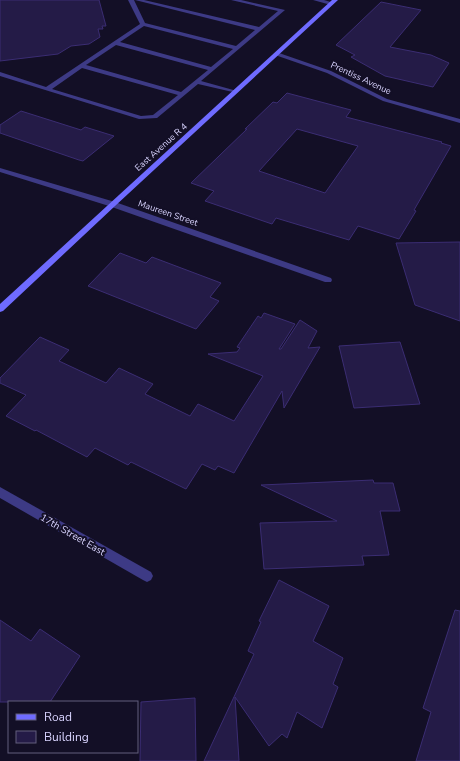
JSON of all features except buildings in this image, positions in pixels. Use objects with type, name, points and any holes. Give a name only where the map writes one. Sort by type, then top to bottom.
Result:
[{"type":"street","points":[[131,0],[143,24],[237,48]]},
{"type":"street","points":[[138,0],[260,29]]},
{"type":"street","points":[[0,74],[141,118],[154,117],[198,82],[282,10],[234,0]]},
{"type":"street","points":[[316,0],[333,2]]},
{"type":"street","name":"East Avenue R 4","points":[[0,308],[333,2]]},
{"type":"street","points":[[47,89],[143,24]]},
{"type":"street","points":[[116,43],[212,69]]},
{"type":"street","name":"Prentiss Avenue","points":[[278,54],[329,72],[385,100],[460,121]]},
{"type":"street","points":[[82,66],[183,94]]},
{"type":"street","points":[[198,82],[235,92]]},
{"type":"street","name":"Maureen Street","points":[[0,170],[112,204],[328,280]]},
{"type":"street","name":"17th Street East","points":[[0,492],[147,576]]}]
